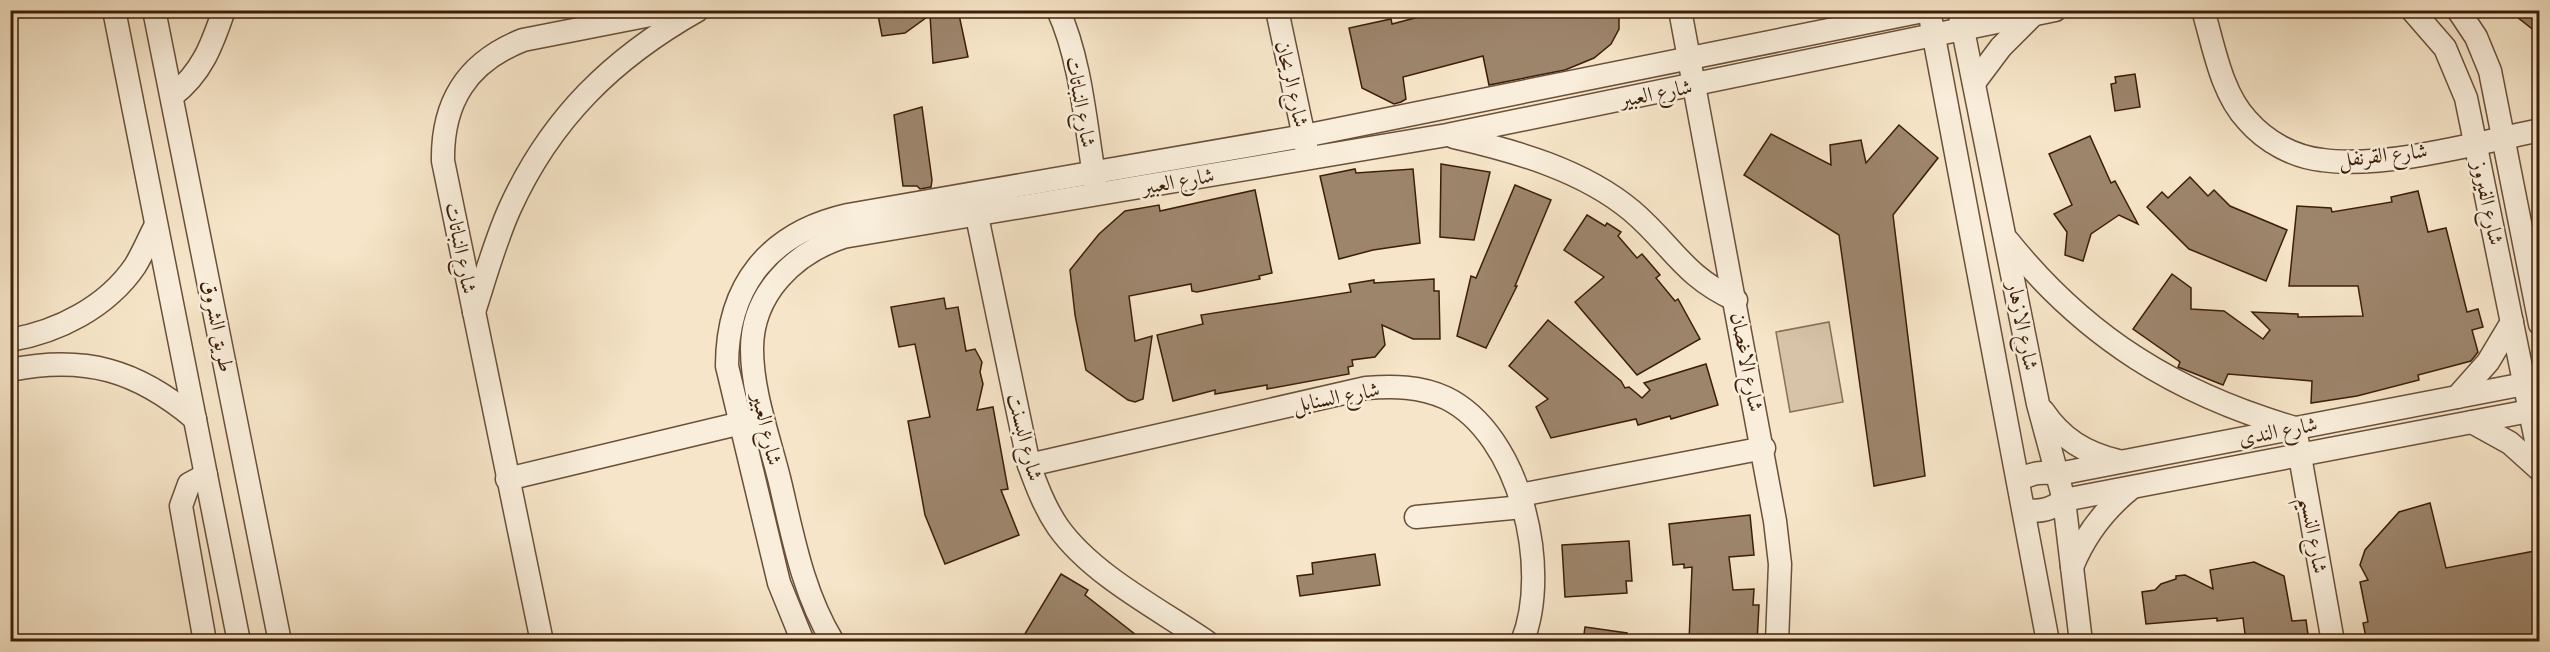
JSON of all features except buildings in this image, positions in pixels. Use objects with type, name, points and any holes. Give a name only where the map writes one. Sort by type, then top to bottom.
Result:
[{"type":"street","name":"طريق الشروق","points":[[114,10],[239,642]]},
{"type":"street","name":"طريق الشروق","points":[[154,10],[280,642]]},
{"type":"street","points":[[172,96],[185,86],[206,58],[224,10]]},
{"type":"street","name":"شارع النباتات","points":[[542,642],[443,161],[443,139],[447,117],[455,96],[468,78],[483,61],[502,49],[523,40],[676,10]]},
{"type":"street","points":[[474,313],[509,210],[531,167],[557,127],[588,90],[624,58],[663,30],[698,10]]},
{"type":"street","name":"شارع النباتات","points":[[1058,10],[1067,31],[1071,49],[1097,195]]},
{"type":"street","name":"شارع الريحان","points":[[1277,10],[1309,158]]},
{"type":"street","points":[[1680,10],[1695,85]]},
{"type":"street","name":"شارع العبير","points":[[833,642],[803,576],[754,368],[754,329],[768,293],[792,263],[825,243],[1093,172],[1304,136],[1690,60],[1869,17],[1928,10]]},
{"type":"street","name":"شارع الازهار","points":[[1928,10],[2048,642]]},
{"type":"street","name":"شارع القرنفل","points":[[2203,10],[2230,95],[2253,126],[2268,139],[2294,153],[2323,160],[2384,160],[2540,130]]},
{"type":"street","name":"شارع الفيروز","points":[[2412,10],[2445,48],[2458,72],[2466,98],[2512,322],[2532,382],[2540,460]]},
{"type":"street","name":"شارع الفيروز","points":[[2458,10],[2476,37],[2490,71],[2539,319]]},
{"type":"street","points":[[1961,20],[2044,13]]},
{"type":"street","points":[[1974,83],[2001,47],[2044,13]]},
{"type":"street","name":"شارع العبير","points":[[803,642],[779,583],[739,423],[727,366],[727,342],[739,297],[765,258],[803,229],[825,220],[974,204],[1097,195],[1447,135],[1934,35],[1961,20]]},
{"type":"street","name":"شارع الازهار","points":[[1961,20],[2038,404],[2064,500],[2081,642]]},
{"type":"street","name":"شارع الاغصان","points":[[1695,85],[1764,448],[1780,564],[1777,642]]},
{"type":"street","points":[[1447,135],[1526,157],[1601,189],[1630,210],[1656,234],[1696,278],[1736,300]]},
{"type":"street","name":"شارع البسنت","points":[[974,204],[1029,465],[1041,498],[1058,528],[1082,554],[1207,642]]},
{"type":"street","points":[[10,340],[33,336],[61,326],[102,301],[134,267],[156,225]]},
{"type":"street","points":[[2005,237],[2032,272],[2064,303],[2133,358],[2211,400],[2295,428]]},
{"type":"street","points":[[2457,397],[2488,362],[2512,322]]},
{"type":"street","points":[[10,370],[40,364],[71,363],[105,368],[138,379],[168,396],[195,419]]},
{"type":"street","name":"شارع الندى","points":[[2018,480],[2032,473],[2045,471],[2058,474],[2532,382]]},
{"type":"street","name":"شارع السنابل","points":[[1029,465],[1366,388],[1393,386],[1420,389],[1438,395],[1469,414],[1488,433],[1522,501],[1533,572],[1531,605],[1522,642]]},
{"type":"street","points":[[2038,404],[2053,426],[2073,444],[2096,456],[2122,462]]},
{"type":"street","name":"شارع الندى","points":[[2024,510],[2046,510],[2064,500],[2535,410]]},
{"type":"street","points":[[507,479],[764,417]]},
{"type":"street","points":[[2472,422],[2510,443],[2540,470]]},
{"type":"street","name":"شارع النسيم","points":[[2295,428],[2333,642]]},
{"type":"street","points":[[1416,516],[1522,501],[1764,448]]},
{"type":"street","points":[[205,642],[181,506],[189,484],[206,474]]},
{"type":"street","points":[[2072,569],[2081,544],[2095,522],[2133,487]]},
{"type":"shaded area","points":[[1829,322],[1843,402],[1790,412],[1776,332]]}]
